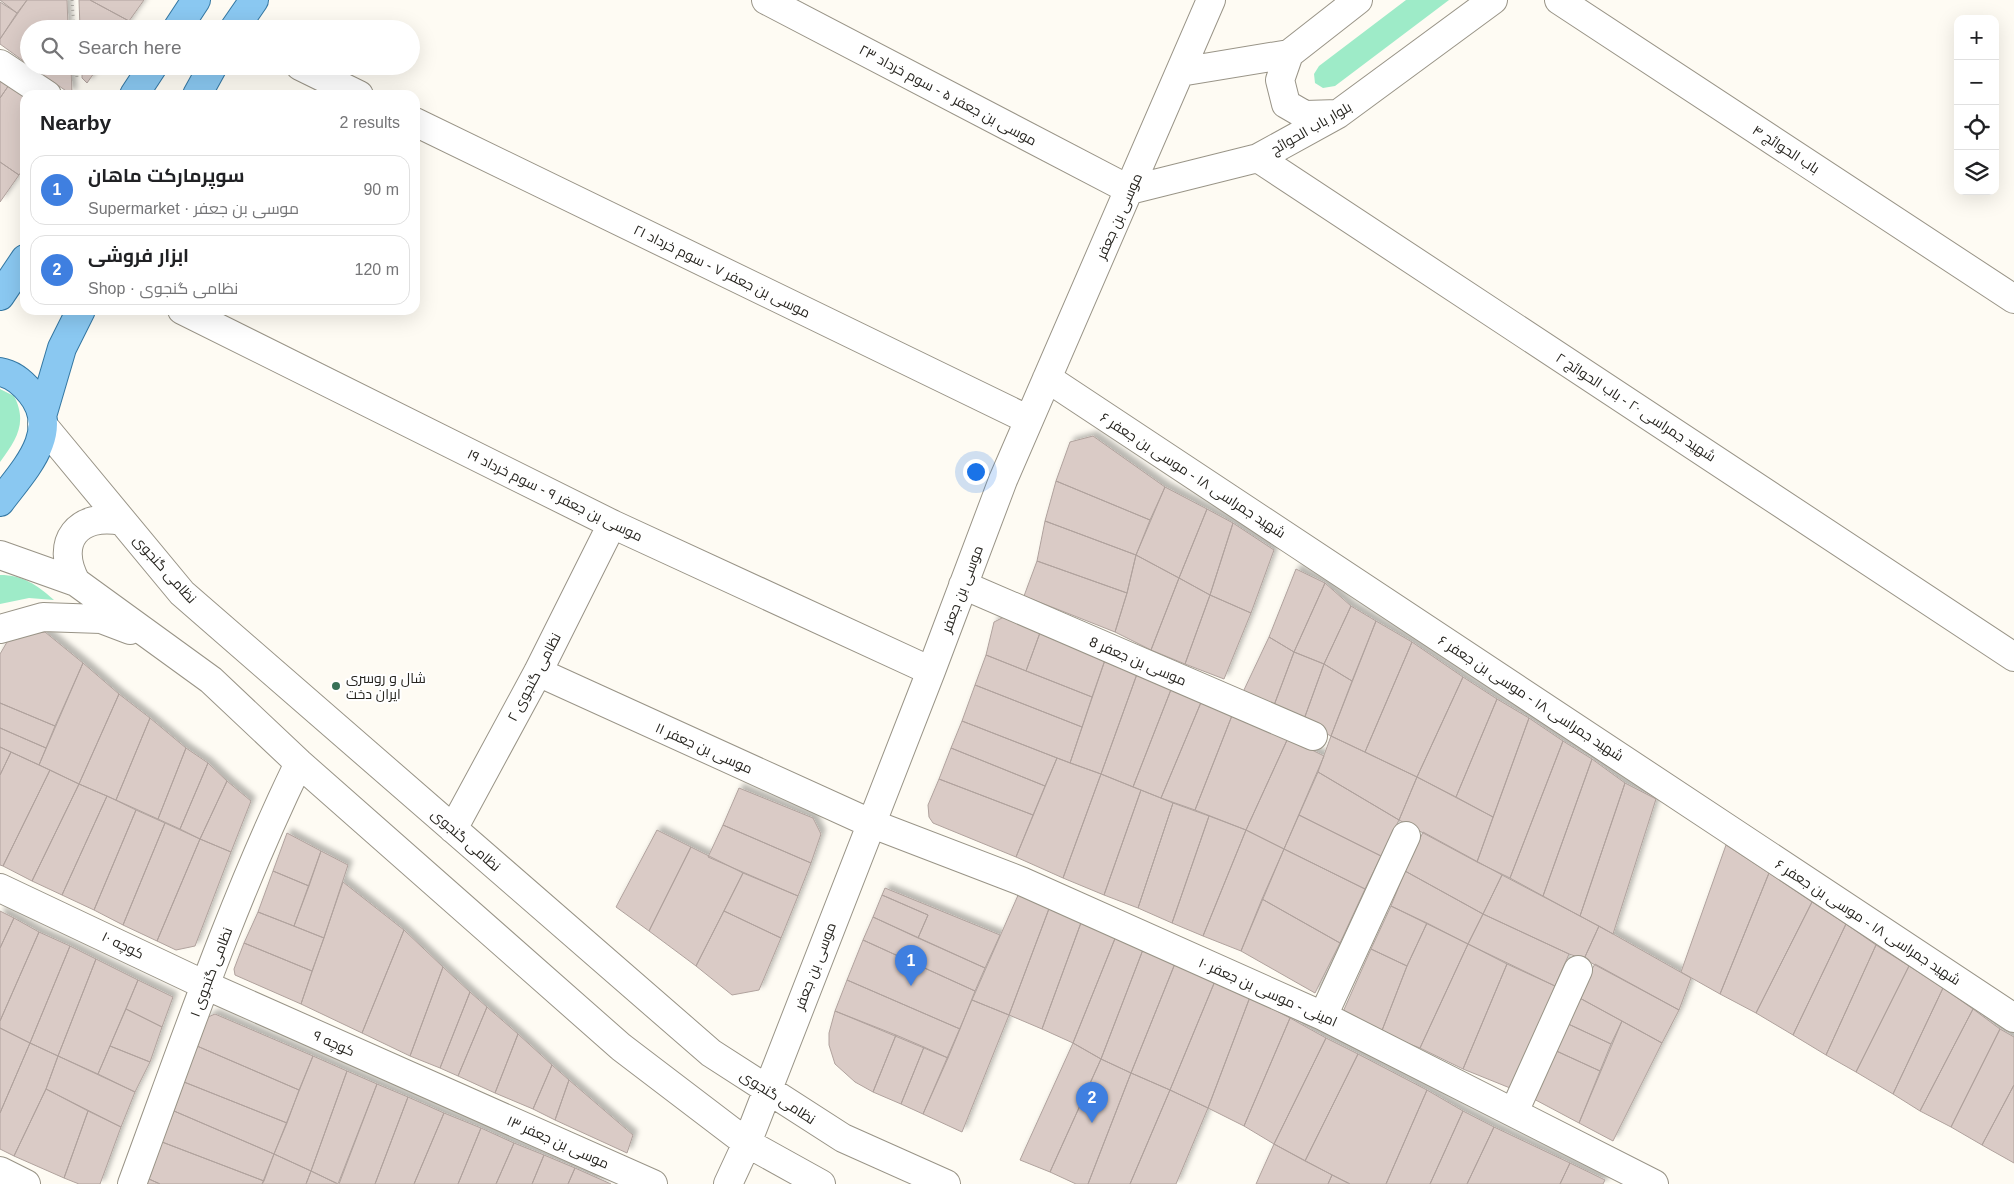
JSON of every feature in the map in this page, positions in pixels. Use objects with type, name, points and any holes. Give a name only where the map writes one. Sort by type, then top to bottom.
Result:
[{"type":"main road","points":[[184,20],[196,0]]},
{"type":"main road","points":[[240,20],[254,0]]},
{"type":"main road","points":[[137,90],[147,75]]},
{"type":"main road","points":[[200,90],[208,75]]},
{"type":"main road","points":[[0,296],[20,266]]},
{"type":"main road","points":[[0,502],[36,454],[42,435],[42,420],[62,348],[78,315]]},
{"type":"main road","points":[[0,372],[22,382],[35,398],[42,420]]},
{"type":"street","name":"موسی بن جعفر ۵ - سوم خرداد ۲۳","points":[[766,0],[1130,190]]},
{"type":"street","name":"موسی بن جعفر","points":[[728,1184],[747,1143],[870,823],[931,671],[1003,480],[1211,0]]},
{"type":"street","points":[[1180,72],[1289,54],[1358,0]]},
{"type":"street","name":"بلوار باب الحوائج","points":[[1130,190],[1258,158],[1338,114],[1493,0]]},
{"type":"street","name":"باب الحوائج ۴","points":[[1559,0],[2014,299]]},
{"type":"street","points":[[1289,54],[1280,80],[1286,104],[1305,115],[1338,114]]},
{"type":"street","points":[[0,64],[40,90]]},
{"type":"street","points":[[318,75],[349,90]]},
{"type":"street","name":"موسی بن جعفر ۷ - سوم خرداد ۲۱","points":[[420,124],[1029,420]]},
{"type":"street","name":"شهید جمراسی ۲۰ - باب الحوائج ۲","points":[[1258,158],[2014,656]]},
{"type":"street","name":"موسی بن جعفر ۹ - سوم خرداد ۱۹","points":[[192,315],[612,524],[931,671]]},
{"type":"street","name":"شهید جمراسی ۱۸ - موسی بن جعفر ۶","points":[[1047,378],[2014,1018]]},
{"type":"street","name":"نظامی گنجوی","points":[[42,420],[182,593],[711,1053],[843,1138],[946,1184]]},
{"type":"street","points":[[76,582],[67,567],[67,549],[74,533],[87,522],[105,517],[122,521]]},
{"type":"street","name":"نظامی گنجوی ۲","points":[[452,829],[538,672],[612,524]]},
{"type":"street","points":[[0,555],[76,582],[211,680],[299,763],[621,1047],[747,1143],[821,1184]]},
{"type":"street","name":"موسی بن جعفر 8","points":[[963,585],[1313,736]]},
{"type":"street","points":[[0,630],[43,617],[101,619],[155,638]]},
{"type":"street","name":"موسی بن جعفر ۱۱","points":[[538,672],[870,823]]},
{"type":"street","name":"نظامی گنجوی ۱","points":[[132,1184],[205,985],[272,818],[299,763]]},
{"type":"street","name":"امینی - موسی بن جعفر ۱۰","points":[[870,823],[1021,881],[1323,1016],[1654,1184]]},
{"type":"street","points":[[1323,1016],[1406,836]]},
{"type":"street","name":"کوچه ۱۰","points":[[0,888],[205,985]]},
{"type":"street","points":[[1514,1112],[1578,970]]},
{"type":"street","name":"کوچه ۹","points":[[205,985],[463,1101]]},
{"type":"street","name":"موسی بن جعفر ۱۳","points":[[463,1101],[653,1184]]},
{"type":"street","points":[[0,1171],[26,1184]]},
{"type":"path","points":[[72,0],[73,20]]},
{"type":"green space","points":[[1406,0],[1449,0],[1335,86],[1323,88],[1315,83],[1314,74],[1319,66]]},
{"type":"green space","points":[[0,389],[14,396],[20,415],[20,423],[15,439],[0,462]]},
{"type":"green space","points":[[0,575],[23,579],[42,590],[54,600],[29,598],[0,604]]},
{"type":"building","points":[[0,0],[27,0],[17,13]]},
{"type":"building","points":[[27,0],[67,0],[68,20],[20,20],[20,58],[0,44],[0,39]]},
{"type":"building","points":[[79,0],[90,0],[127,20],[80,20]]},
{"type":"building","points":[[90,0],[144,0],[130,20]]},
{"type":"building","points":[[0,2],[17,13],[0,39]]},
{"type":"building","points":[[43,75],[71,75],[72,90],[65,90]]},
{"type":"building","points":[[82,75],[93,75],[87,83],[82,78]]},
{"type":"building","points":[[0,79],[9,85],[0,98]]},
{"type":"building","points":[[9,85],[20,92],[19,175],[0,162],[0,98]]},
{"type":"building","points":[[0,162],[19,175],[0,202]]},
{"type":"building","points":[[1093,436],[1165,487],[1150,520],[1056,481],[1070,442]]},
{"type":"building","points":[[1056,481],[1150,520],[1136,555],[1045,521]]},
{"type":"building","points":[[1165,487],[1207,509],[1179,578],[1136,555]]},
{"type":"building","points":[[1207,509],[1233,523],[1210,595],[1179,578]]},
{"type":"building","points":[[1045,521],[1136,555],[1127,593],[1037,561]]},
{"type":"building","points":[[1233,523],[1274,550],[1251,613],[1210,595]]},
{"type":"building","points":[[1136,555],[1179,578],[1151,650],[1115,632]]},
{"type":"building","points":[[1037,561],[1127,593],[1115,632],[1024,596]]},
{"type":"building","points":[[1296,569],[1325,583],[1294,652],[1269,637]]},
{"type":"building","points":[[1179,578],[1210,595],[1185,664],[1151,650]]},
{"type":"building","points":[[1325,583],[1351,606],[1324,664],[1294,652]]},
{"type":"building","points":[[1210,595],[1251,613],[1224,679],[1185,664]]},
{"type":"building","points":[[1351,606],[1376,621],[1352,681],[1324,664]]},
{"type":"building","points":[[1006,616],[1041,630],[1026,671],[986,655],[994,622]]},
{"type":"building","points":[[1376,621],[1412,642],[1365,752],[1331,736]]},
{"type":"building","points":[[1041,630],[1105,660],[1092,697],[1026,671]]},
{"type":"building","points":[[45,632],[83,663],[55,726],[0,703],[0,654],[10,637]]},
{"type":"building","points":[[1269,637],[1294,652],[1273,708],[1243,692]]},
{"type":"building","points":[[1412,642],[1463,677],[1417,777],[1365,752]]},
{"type":"building","points":[[1294,652],[1324,664],[1303,722],[1273,708]]},
{"type":"building","points":[[986,655],[1092,697],[1082,727],[975,685]]},
{"type":"building","points":[[1105,660],[1137,674],[1101,774],[1070,763]]},
{"type":"building","points":[[83,663],[119,694],[79,784],[39,765]]},
{"type":"building","points":[[1324,664],[1352,681],[1331,736],[1303,722]]},
{"type":"building","points":[[1137,674],[1172,687],[1133,787],[1101,774]]},
{"type":"building","points":[[1463,677],[1497,699],[1456,797],[1417,777]]},
{"type":"building","points":[[975,685],[1082,727],[1070,763],[962,721]]},
{"type":"building","points":[[1172,687],[1202,700],[1161,798],[1133,787]]},
{"type":"building","points":[[119,694],[150,718],[116,800],[79,784]]},
{"type":"building","points":[[1497,699],[1529,718],[1493,817],[1456,797]]},
{"type":"building","points":[[1202,700],[1233,713],[1195,810],[1161,798]]},
{"type":"building","points":[[0,703],[55,726],[46,748],[0,728]]},
{"type":"building","points":[[1233,713],[1288,738],[1246,830],[1195,810]]},
{"type":"building","points":[[150,718],[186,748],[158,819],[116,800]]},
{"type":"building","points":[[1529,718],[1563,741],[1510,878],[1477,862]]},
{"type":"building","points":[[962,721],[1057,758],[1045,786],[951,748]]},
{"type":"building","points":[[0,728],[46,748],[39,765],[0,747]]},
{"type":"building","points":[[1331,736],[1417,777],[1399,820],[1318,772]]},
{"type":"building","points":[[1288,738],[1324,756],[1284,849],[1246,830]]},
{"type":"building","points":[[1563,741],[1592,759],[1543,896],[1510,878]]},
{"type":"building","points":[[0,747],[11,752],[0,775]]},
{"type":"building","points":[[186,748],[208,763],[180,829],[158,819]]},
{"type":"building","points":[[951,748],[1045,786],[1033,815],[939,779]]},
{"type":"building","points":[[11,752],[50,770],[3,866],[0,865],[0,775]]},
{"type":"building","points":[[1057,758],[1101,774],[1063,878],[1016,857]]},
{"type":"building","points":[[1592,759],[1625,783],[1580,916],[1543,896]]},
{"type":"building","points":[[208,763],[227,781],[200,839],[180,829]]},
{"type":"building","points":[[50,770],[79,784],[32,881],[3,866]]},
{"type":"building","points":[[1318,772],[1399,820],[1381,856],[1299,815]]},
{"type":"building","points":[[1101,774],[1141,790],[1104,895],[1063,878]]},
{"type":"building","points":[[1417,777],[1493,817],[1477,862],[1399,820]]},
{"type":"building","points":[[939,779],[1033,815],[1016,857],[933,823],[929,817],[928,805]]},
{"type":"building","points":[[227,781],[251,801],[231,852],[200,839]]},
{"type":"building","points":[[1625,783],[1656,799],[1613,934],[1580,916]]},
{"type":"building","points":[[79,784],[107,796],[62,895],[32,881]]},
{"type":"building","points":[[739,788],[813,818],[821,834],[811,863],[723,825]]},
{"type":"building","points":[[1141,790],[1173,803],[1138,908],[1104,895]]},
{"type":"building","points":[[107,796],[136,810],[94,910],[62,895]]},
{"type":"building","points":[[1173,803],[1209,816],[1172,923],[1138,908]]},
{"type":"building","points":[[136,810],[165,823],[123,925],[94,910]]},
{"type":"building","points":[[1299,815],[1381,856],[1365,889],[1284,849]]},
{"type":"building","points":[[1209,816],[1246,830],[1203,936],[1172,923]]},
{"type":"building","points":[[165,823],[200,839],[157,941],[123,925]]},
{"type":"building","points":[[723,825],[811,863],[798,896],[708,857]]},
{"type":"building","points":[[657,830],[691,847],[649,931],[616,907]]},
{"type":"building","points":[[1246,830],[1284,849],[1241,951],[1203,936]]},
{"type":"building","points":[[1423,832],[1502,875],[1483,914],[1405,871]]},
{"type":"building","points":[[287,833],[321,851],[309,886],[273,871]]},
{"type":"building","points":[[200,839],[231,852],[195,946],[176,950],[157,941]]},
{"type":"building","points":[[1726,845],[1769,873],[1720,994],[1681,972]]},
{"type":"building","points":[[691,847],[743,873],[696,966],[649,931]]},
{"type":"building","points":[[1284,849],[1365,889],[1340,943],[1262,899]]},
{"type":"building","points":[[321,851],[348,865],[324,938],[294,926]]},
{"type":"building","points":[[273,871],[309,886],[294,926],[258,912]]},
{"type":"building","points":[[1405,871],[1483,914],[1468,944],[1391,906]]},
{"type":"building","points":[[743,873],[798,896],[781,938],[724,911]]},
{"type":"building","points":[[1769,873],[1812,902],[1756,1013],[1720,994]]},
{"type":"building","points":[[1502,875],[1599,926],[1584,959],[1569,954],[1483,914]]},
{"type":"building","points":[[343,882],[404,930],[362,1033],[301,1004]]},
{"type":"building","points":[[885,888],[1000,935],[985,968],[918,938],[928,915],[882,895]]},
{"type":"building","points":[[1019,893],[1050,906],[1009,1015],[972,1000]]},
{"type":"building","points":[[882,895],[928,915],[918,938],[873,917]]},
{"type":"building","points":[[1262,899],[1340,943],[1315,993],[1241,951]]},
{"type":"building","points":[[1812,902],[1846,924],[1793,1035],[1756,1013]]},
{"type":"building","points":[[1050,906],[1082,920],[1042,1029],[1009,1015]]},
{"type":"building","points":[[1391,906],[1427,923],[1407,966],[1371,949]]},
{"type":"building","points":[[0,911],[14,918],[0,948]]},
{"type":"building","points":[[724,911],[781,938],[759,990],[732,995],[696,966]]},
{"type":"building","points":[[258,912],[324,938],[312,971],[244,943]]},
{"type":"building","points":[[1483,914],[1569,954],[1555,986],[1468,944]]},
{"type":"building","points":[[873,917],[985,968],[975,991],[863,940]]},
{"type":"building","points":[[14,918],[39,932],[0,1021],[0,948]]},
{"type":"building","points":[[1082,920],[1116,936],[1073,1043],[1042,1029]]},
{"type":"building","points":[[1427,923],[1468,944],[1420,1048],[1381,1033],[1407,966]]},
{"type":"building","points":[[1846,924],[1876,945],[1826,1055],[1793,1035]]},
{"type":"building","points":[[1599,926],[1691,978],[1679,1010],[1584,959]]},
{"type":"building","points":[[404,930],[443,967],[410,1056],[362,1033]]},
{"type":"building","points":[[39,932],[70,946],[30,1043],[0,1028],[0,1021]]},
{"type":"building","points":[[1116,936],[1144,947],[1101,1059],[1073,1043]]},
{"type":"building","points":[[863,940],[975,991],[960,1029],[847,980]]},
{"type":"building","points":[[244,943],[312,971],[301,1004],[235,975],[234,969]]},
{"type":"building","points":[[1468,944],[1507,964],[1463,1069],[1420,1048]]},
{"type":"building","points":[[1876,945],[1909,966],[1856,1072],[1826,1055]]},
{"type":"building","points":[[70,946],[96,959],[58,1056],[30,1043]]},
{"type":"building","points":[[1144,947],[1176,961],[1131,1073],[1101,1059]]},
{"type":"building","points":[[1371,949],[1407,966],[1381,1033],[1342,1014]]},
{"type":"building","points":[[96,959],[138,980],[98,1074],[58,1056]]},
{"type":"building","points":[[1176,961],[1215,981],[1170,1090],[1131,1073]]},
{"type":"building","points":[[1507,964],[1555,986],[1515,1090],[1463,1069]]},
{"type":"building","points":[[1595,964],[1679,1010],[1662,1043],[1576,996]]},
{"type":"building","points":[[1909,966],[1943,988],[1893,1094],[1856,1072]]},
{"type":"building","points":[[443,967],[470,992],[440,1068],[410,1056]]},
{"type":"building","points":[[138,980],[173,997],[162,1027],[126,1009]]},
{"type":"building","points":[[847,980],[960,1029],[948,1058],[835,1011]]},
{"type":"building","points":[[1215,981],[1250,997],[1208,1108],[1170,1090]]},
{"type":"building","points":[[1943,988],[1973,1009],[1920,1111],[1893,1094]]},
{"type":"building","points":[[470,992],[487,1007],[458,1076],[440,1068]]},
{"type":"building","points":[[1576,996],[1622,1021],[1611,1044],[1564,1022]]},
{"type":"building","points":[[1250,997],[1290,1018],[1244,1126],[1208,1108]]},
{"type":"building","points":[[972,1000],[1009,1015],[962,1132],[923,1114]]},
{"type":"building","points":[[487,1007],[518,1034],[495,1093],[458,1076]]},
{"type":"building","points":[[126,1009],[162,1027],[150,1062],[110,1046]]},
{"type":"building","points":[[1973,1009],[2000,1029],[1951,1127],[1920,1111]]},
{"type":"building","points":[[835,1011],[896,1035],[873,1092],[855,1082],[835,1064],[829,1045],[829,1033]]},
{"type":"building","points":[[215,1014],[313,1056],[299,1090],[197,1046],[208,1017]]},
{"type":"building","points":[[1290,1018],[1326,1038],[1274,1144],[1244,1126]]},
{"type":"building","points":[[1622,1021],[1662,1043],[1613,1141],[1579,1123]]},
{"type":"building","points":[[1564,1022],[1611,1044],[1600,1071],[1552,1049]]},
{"type":"building","points":[[0,1028],[30,1043],[0,1113]]},
{"type":"building","points":[[2000,1029],[2014,1037],[2014,1085],[1982,1145],[1951,1127]]},
{"type":"building","points":[[518,1034],[552,1065],[533,1109],[495,1093]]},
{"type":"building","points":[[896,1035],[924,1047],[901,1104],[873,1092]]},
{"type":"building","points":[[1326,1038],[1358,1054],[1305,1161],[1274,1144]]},
{"type":"building","points":[[30,1043],[58,1056],[46,1089],[14,1156],[0,1149],[0,1113]]},
{"type":"building","points":[[1073,1043],[1101,1059],[1050,1172],[1020,1160]]},
{"type":"building","points":[[110,1046],[150,1062],[135,1092],[98,1074]]},
{"type":"building","points":[[197,1046],[299,1090],[287,1123],[184,1082]]},
{"type":"building","points":[[924,1047],[948,1058],[923,1114],[901,1104]]},
{"type":"building","points":[[1552,1049],[1600,1071],[1579,1123],[1532,1098]]},
{"type":"building","points":[[1358,1054],[1427,1090],[1386,1184],[1350,1184],[1305,1161]]},
{"type":"building","points":[[58,1056],[135,1092],[121,1127],[46,1089]]},
{"type":"building","points":[[313,1056],[347,1071],[311,1171],[274,1154]]},
{"type":"building","points":[[1101,1059],[1131,1073],[1088,1184],[1076,1184],[1050,1172]]},
{"type":"building","points":[[552,1065],[569,1080],[555,1120],[533,1109]]},
{"type":"building","points":[[347,1071],[377,1084],[338,1184],[311,1171]]},
{"type":"building","points":[[1131,1073],[1170,1090],[1130,1184],[1088,1184]]},
{"type":"building","points":[[569,1080],[633,1135],[627,1153],[555,1120]]},
{"type":"building","points":[[184,1082],[287,1123],[274,1154],[174,1111]]},
{"type":"building","points":[[377,1084],[408,1097],[375,1184],[339,1184]]},
{"type":"building","points":[[2014,1085],[2014,1163],[1982,1145]]},
{"type":"building","points":[[46,1089],[88,1111],[64,1178],[14,1156]]},
{"type":"building","points":[[1170,1090],[1208,1108],[1176,1184],[1130,1184]]},
{"type":"building","points":[[1427,1090],[1463,1111],[1430,1184],[1386,1184]]},
{"type":"building","points":[[408,1097],[444,1113],[414,1184],[375,1184]]},
{"type":"building","points":[[88,1111],[121,1127],[100,1184],[79,1184],[64,1178]]},
{"type":"building","points":[[174,1111],[274,1154],[264,1181],[162,1142]]},
{"type":"building","points":[[1463,1111],[1494,1127],[1467,1184],[1430,1184]]},
{"type":"building","points":[[444,1113],[481,1128],[458,1184],[414,1184]]},
{"type":"building","points":[[1494,1127],[1570,1163],[1560,1184],[1467,1184]]},
{"type":"building","points":[[481,1128],[514,1143],[496,1184],[458,1184]]},
{"type":"building","points":[[162,1142],[264,1181],[262,1184],[160,1184],[149,1179]]},
{"type":"building","points":[[514,1143],[544,1155],[532,1184],[496,1184]]},
{"type":"building","points":[[1274,1144],[1332,1175],[1328,1184],[1256,1184]]},
{"type":"building","points":[[274,1154],[311,1171],[306,1184],[262,1184]]},
{"type":"building","points":[[544,1155],[575,1168],[568,1184],[532,1184]]},
{"type":"building","points":[[1570,1163],[1605,1180],[1603,1184],[1560,1184]]},
{"type":"building","points":[[575,1168],[611,1184],[568,1184]]},
{"type":"building","points":[[311,1171],[338,1184],[306,1184]]},
{"type":"building","points":[[1332,1175],[1350,1184],[1328,1184]]},
{"type":"building","points":[[149,1179],[160,1184],[147,1184]]},
{"type":"place","name":"شال و روسری ایران دخت","points":[[336,686]]},
{"type":"place","name":"سوپرمارکت ماهان","points":[[911,986]]},
{"type":"place","name":"ابزار فروشی","points":[[1092,1123]]}]
